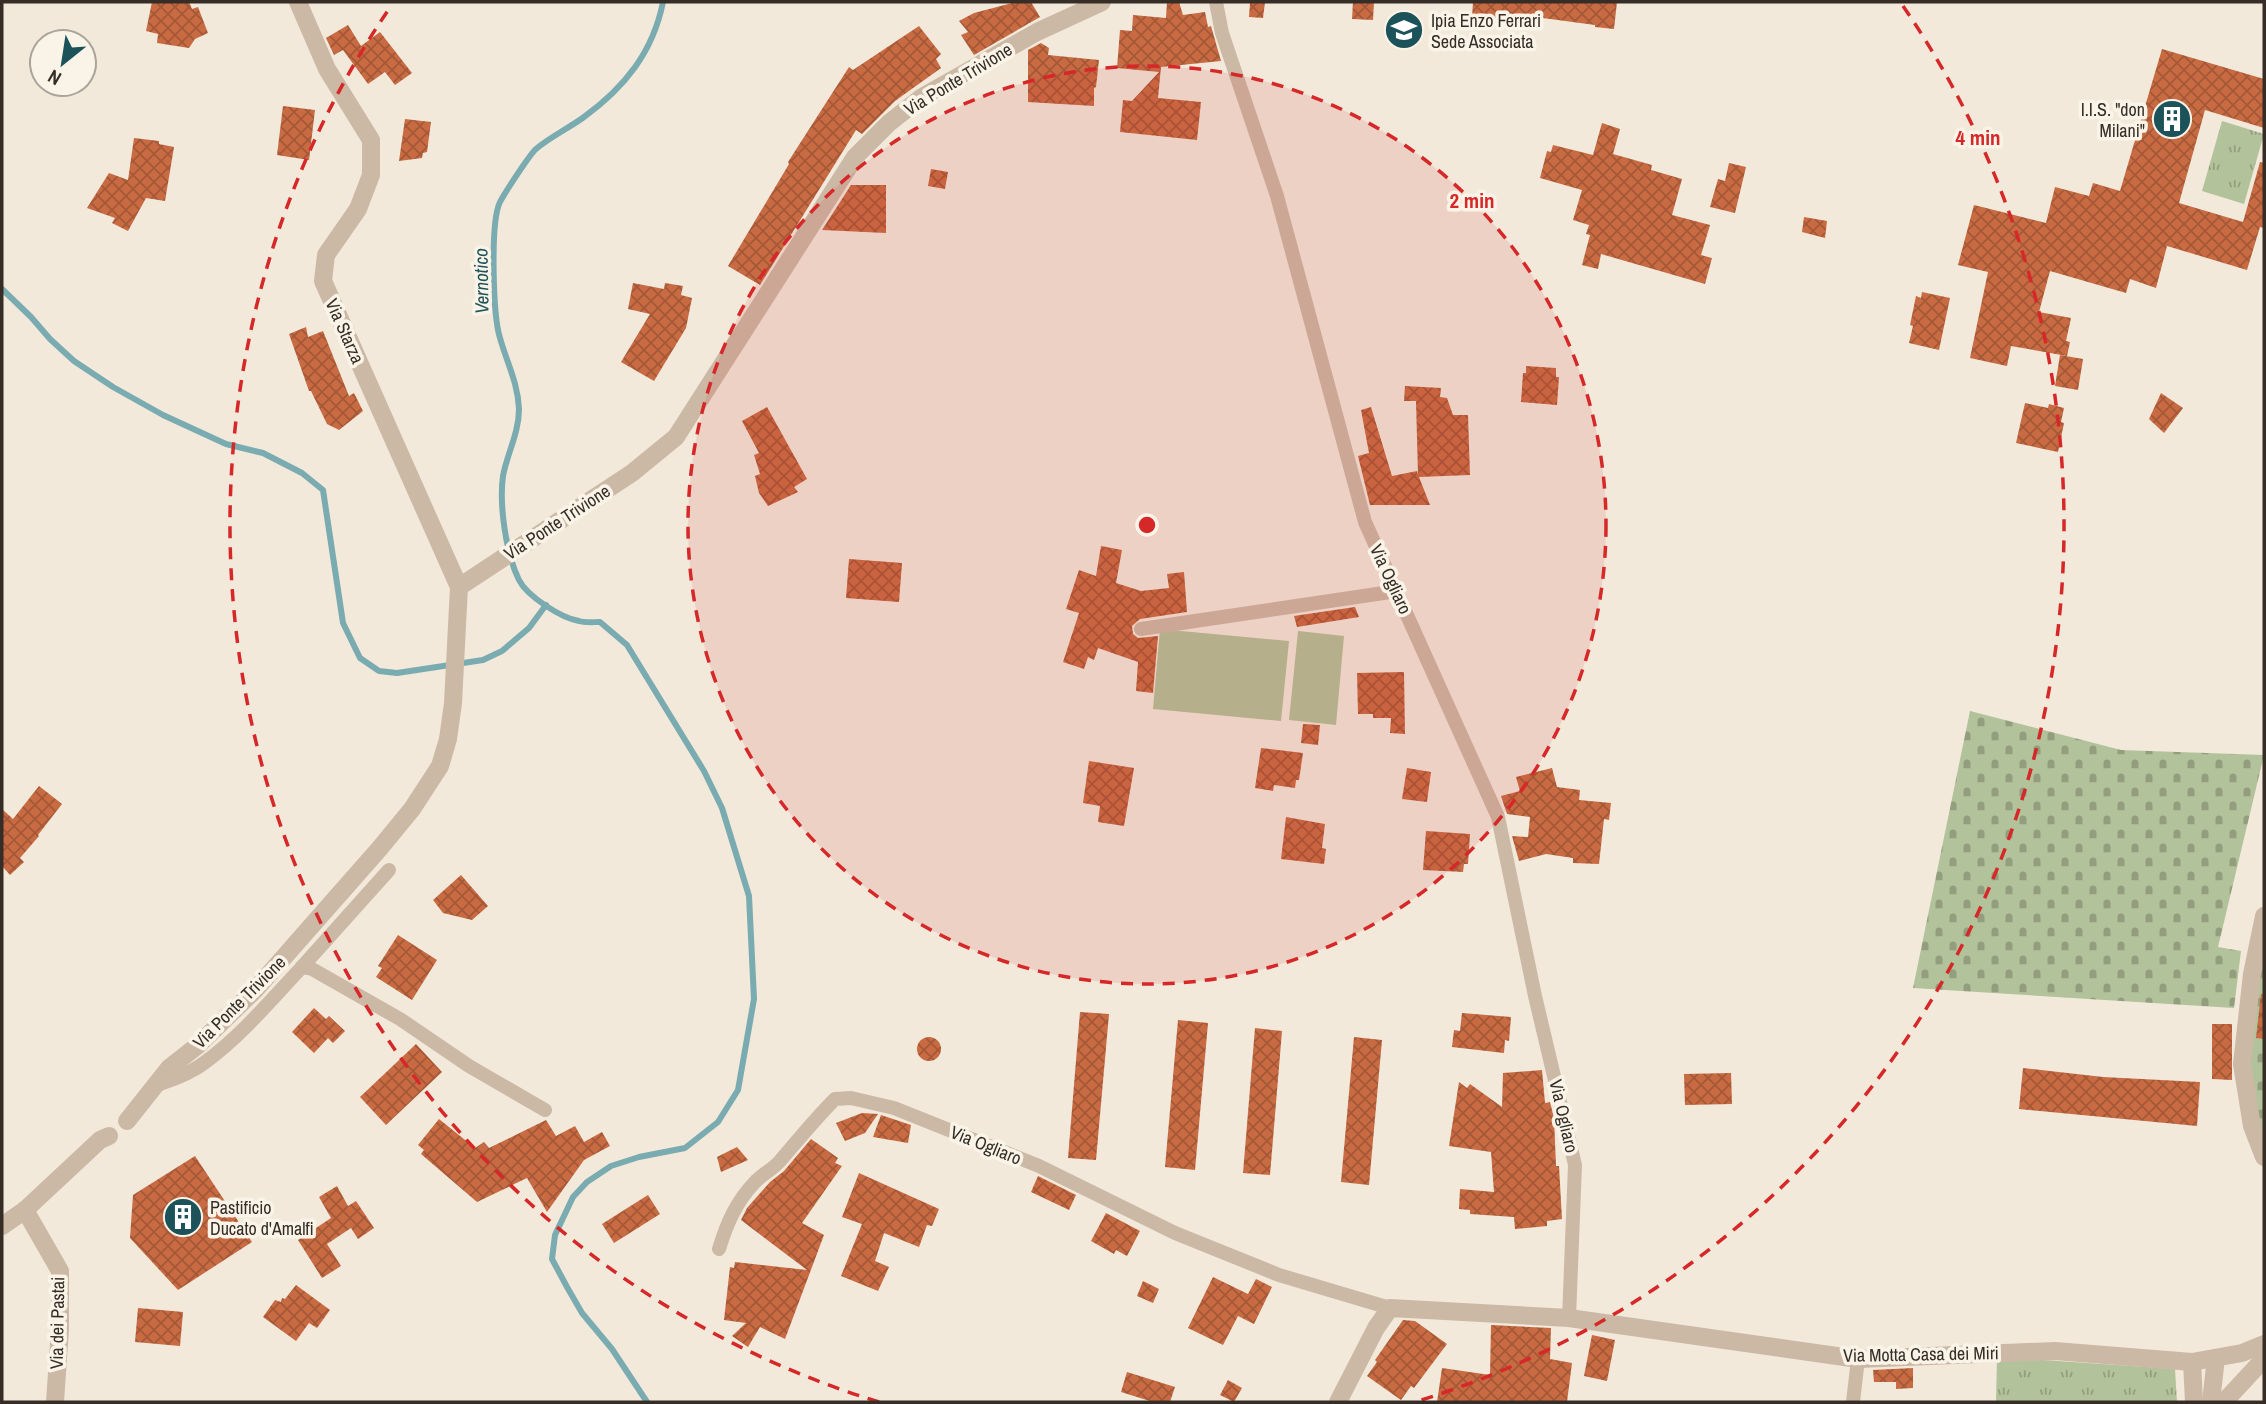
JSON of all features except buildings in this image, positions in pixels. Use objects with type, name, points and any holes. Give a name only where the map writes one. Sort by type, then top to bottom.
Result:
[{"type":"street","name":"Via Starza","points":[[298,2],[327,69],[371,140],[371,175],[358,209],[326,255],[324,281],[459,587]]},
{"type":"street","name":"Via Ponte Trivione","points":[[127,1121],[169,1069],[255,990],[380,848],[412,809],[440,766],[448,738],[453,703],[459,587],[632,473],[676,437],[855,157],[889,123],[922,97],[1037,32],[1102,2]]},
{"type":"street","name":"Via Ogliaro","points":[[719,1249],[727,1221],[755,1182],[778,1163],[835,1099],[851,1098],[894,1108],[1039,1167],[1175,1233],[1279,1275],[1390,1308],[1569,1318],[1575,1165],[1535,996],[1498,817],[1365,522],[1277,196],[1222,33],[1216,2]]},
{"type":"street","points":[[1142,629],[1397,591]]},
{"type":"street","points":[[154,1086],[181,1077],[203,1064],[243,1030],[389,870]]},
{"type":"street","points":[[2264,916],[2252,974],[2242,1064],[2252,1126],[2264,1157]]},
{"type":"street","points":[[302,967],[312,969],[400,1019],[469,1066],[545,1110]]},
{"type":"street","points":[[2,1226],[24,1210],[100,1140],[109,1136]]},
{"type":"street","name":"Via dei Pastai","points":[[24,1210],[60,1271],[60,1329],[55,1402]]},
{"type":"street","points":[[1338,1402],[1376,1328],[1390,1308]]},
{"type":"street","name":"Via Motta Casa dei Miri","points":[[1569,1318],[1858,1359],[2055,1351],[2192,1362],[2242,1353],[2264,1344]]},
{"type":"street","points":[[2211,1402],[2216,1358]]},
{"type":"street","points":[[1853,1402],[1858,1359]]},
{"type":"street","points":[[2224,1402],[2264,1359]]},
{"type":"street","points":[[2192,1362],[2194,1402]]},
{"type":"green space","points":[[2222,121],[2264,134],[2244,204],[2202,191]]},
{"type":"green space","points":[[1160,629],[1289,641],[1281,721],[1153,709]]},
{"type":"green space","points":[[1298,631],[1344,636],[1336,725],[1289,720]]},
{"type":"green space","points":[[1970,711],[2121,750],[2264,755],[2218,947],[2241,951],[2234,1008],[1913,988]]},
{"type":"green space","points":[[2261,959],[2264,960],[2264,1152],[2245,1086]]},
{"type":"green space","points":[[1997,1357],[2175,1369],[2177,1402],[1996,1402]]},
{"type":"waterway","name":"Vernotico","points":[[647,1402],[612,1349],[582,1313],[567,1287],[552,1259],[555,1235],[573,1197],[587,1182],[611,1166],[639,1157],[685,1148],[718,1122],[738,1090],[754,999],[749,896],[722,808],[704,771],[627,645],[600,622],[572,619],[545,605],[529,593],[514,569],[505,529],[502,488],[519,409],[498,327],[494,291],[494,248],[500,202],[523,166],[536,149],[584,117],[624,81],[652,37],[663,2]]},
{"type":"waterway","points":[[2,289],[74,361],[113,387],[163,415],[226,444],[263,453],[302,473],[323,490],[343,623],[360,658],[379,671],[397,673],[483,660],[502,651],[529,628],[546,605]]},
{"type":"place","name":"Ipia Enzo Ferrari Sede Associata","points":[[1404,30]]},
{"type":"place","name":"I.I.S. \"don Milani\"","points":[[2172,119]]},
{"type":"place","name":"Pastificio Ducato d'Amalfi","points":[[183,1217]]}]
